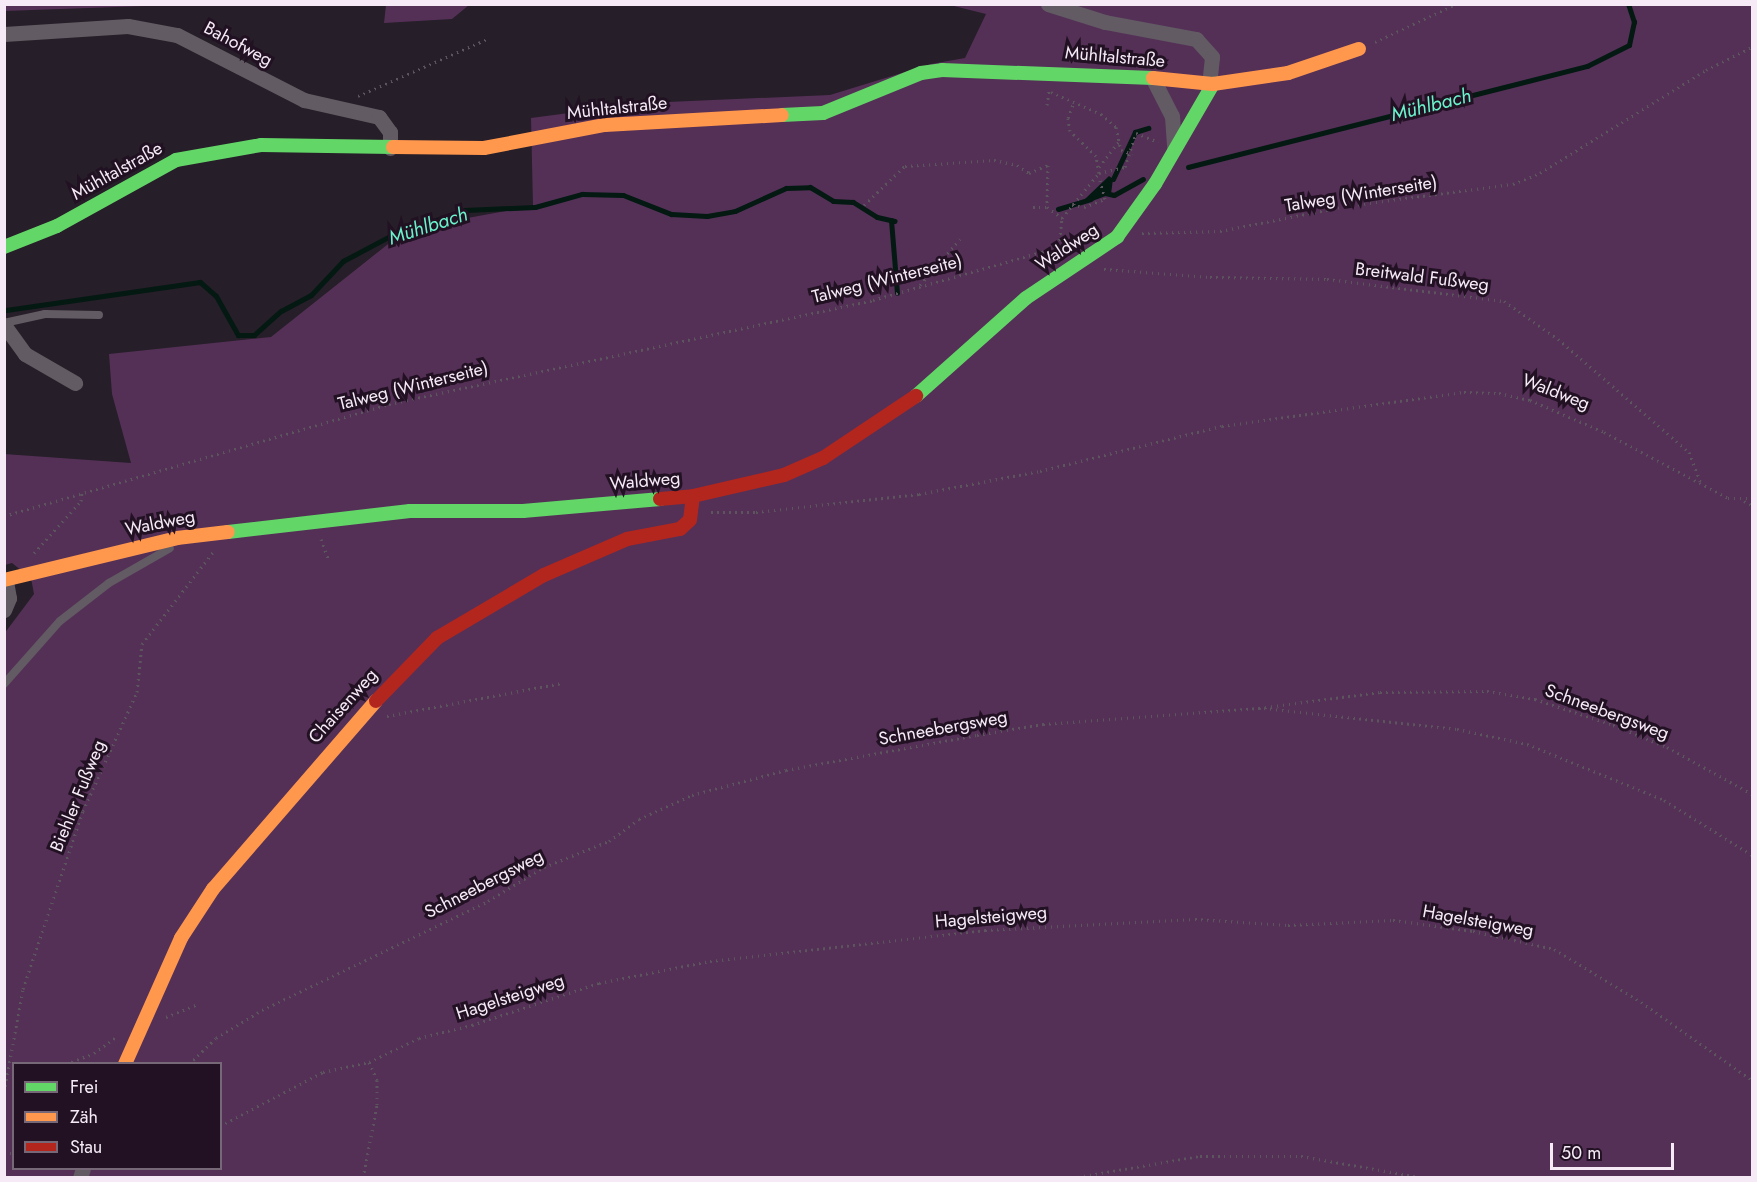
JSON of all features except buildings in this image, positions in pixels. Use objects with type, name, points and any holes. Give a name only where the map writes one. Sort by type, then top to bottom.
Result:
[{"type":"street","points":[[1048,4],[1105,22],[1196,39],[1212,57],[1211,84],[1299,70],[1359,49]]},
{"type":"street","name":"Bahofweg","points":[[4,34],[128,26],[170,32],[292,94],[336,109],[381,119],[390,132],[390,148]]},
{"type":"street","name":"Mühltalstraße","points":[[4,247],[57,226],[176,160],[261,145],[484,148],[605,124],[824,113],[934,71],[1078,72],[1154,81],[1211,84]]},
{"type":"street","name":"Waldweg","points":[[1154,81],[1166,98],[1175,126],[1171,155]]},
{"type":"street","name":"Waldweg","points":[[5,580],[177,538],[410,511],[523,511],[693,500],[769,481],[834,451],[910,401],[1026,298],[1088,260],[1125,228],[1171,155],[1211,84]]},
{"type":"street","points":[[4,324],[25,354],[75,383]]},
{"type":"street","name":"Chaisenweg","points":[[126,1062],[181,938],[213,889],[419,652],[472,615],[597,550],[636,536],[680,529],[690,520],[693,500]]},
{"type":"street","points":[[4,610],[9,598],[5,580]]},
{"type":"lane","points":[[4,324],[45,314],[99,315]]},
{"type":"lane","points":[[4,684],[60,621],[109,584],[175,545],[177,538]]},
{"type":"path","points":[[1359,49],[1456,4]]},
{"type":"path","points":[[336,109],[487,39]]},
{"type":"path","name":"Talweg (Winterseite)","points":[[1125,228],[1156,236],[1220,231],[1346,206],[1513,184],[1548,168],[1681,85],[1752,47]]},
{"type":"path","points":[[1047,105],[1049,91]]},
{"type":"path","points":[[1099,167],[1091,150],[1070,131],[1068,118],[1073,104],[1101,114],[1116,127],[1121,150],[1131,154]]},
{"type":"path","points":[[1059,246],[1062,218],[1072,205],[1098,175],[1120,171],[1131,154],[1136,133],[1149,139]]},
{"type":"path","points":[[1072,205],[1090,206],[1105,197],[1098,175],[1099,167],[1119,141]]},
{"type":"path","points":[[864,205],[905,166],[994,160],[1017,165],[1029,173],[1048,165],[1047,207]]},
{"type":"path","points":[[1033,207],[1047,207],[1062,218]]},
{"type":"path","name":"Talweg (Winterseite)","points":[[4,516],[389,404],[873,300],[1059,246],[1092,232]]},
{"type":"path","points":[[919,286],[960,239]]},
{"type":"path","name":"Breitwald Fußweg","points":[[1136,270],[1210,277],[1327,279],[1504,301],[1558,339],[1689,452],[1701,484]]},
{"type":"path","name":"Waldweg","points":[[693,500],[709,512],[725,513],[919,494],[1040,471],[1241,422],[1464,392],[1505,394],[1548,407],[1728,498],[1742,501]]},
{"type":"path","points":[[25,576],[26,562],[81,501],[82,492]]},
{"type":"path","points":[[1742,501],[1752,498]]},
{"type":"path","points":[[1742,501],[1752,505]]},
{"type":"path","name":"Biehler Fußweg","points":[[4,1092],[23,989],[83,811],[137,692],[142,644],[220,544]]},
{"type":"path","points":[[356,722],[562,683]]},
{"type":"path","name":"Schneebergsweg","points":[[191,1062],[216,1038],[270,1005],[488,901],[544,867],[609,841],[639,819],[692,795],[786,770],[1043,724],[1259,708],[1380,692],[1456,689],[1505,693],[1573,710],[1667,747],[1752,794]]},
{"type":"path","points":[[1259,708],[1457,729],[1527,744],[1664,800],[1752,855]]},
{"type":"path","name":"Hagelsteigweg","points":[[222,1125],[323,1072],[369,1062],[419,1038],[472,1025],[599,982],[710,961],[985,930],[1102,922],[1195,919],[1288,925],[1393,920],[1473,931],[1554,949],[1641,1002],[1752,1080]]},
{"type":"path","points":[[363,1178],[377,1105],[377,1080],[369,1062]]},
{"type":"path","points":[[1072,1178],[1200,1156],[1301,1156],[1425,1178]]},
{"type":"shaded area","points":[[5,4],[172,4],[172,5],[5,11]]},
{"type":"shaded area","points":[[386,4],[469,5],[452,19],[384,23]]},
{"type":"shaded area","points":[[950,5],[1752,5],[1752,1177],[5,1177],[4,634],[34,594],[31,578],[12,563],[5,565],[4,454],[131,463],[112,394],[109,354],[271,337],[407,229],[533,206],[531,118],[645,103],[830,95],[931,64],[965,58],[986,14]]},
{"type":"shaded area","points":[[1109,176],[1113,179],[1111,194],[1087,203],[1085,199]]},
{"type":"waterway","name":"Mühlbach","points":[[1188,167],[1587,66],[1629,45],[1634,22],[1628,4]]},
{"type":"waterway","points":[[1113,179],[1135,132],[1148,128]]},
{"type":"waterway","name":"Mühlbach","points":[[1105,193],[1114,195],[1143,179]]},
{"type":"waterway","name":"Mühlbach","points":[[6,310],[200,282],[216,296],[238,335],[254,335],[281,311],[311,295],[343,261],[390,236],[465,210],[535,207],[582,194],[623,195],[671,214],[707,216],[735,211],[786,188],[810,187],[833,201],[853,202],[877,217],[895,221]]},
{"type":"waterway","name":"Mühlbach","points":[[1058,209],[1091,199]]},
{"type":"waterway","points":[[891,220],[897,293]]},
{"type":"traffic: fast","points":[[782,115],[823,113],[921,73],[942,70],[1153,78]]},
{"type":"traffic: fast","points":[[916,396],[1026,298],[1117,237],[1155,184],[1213,84]]},
{"type":"traffic: fast","points":[[4,247],[57,226],[176,160],[261,145],[393,147]]},
{"type":"traffic: fast","points":[[228,532],[410,511],[523,511],[660,499]]},
{"type":"traffic: slow","points":[[1153,78],[1213,84],[1288,73],[1359,49]]},
{"type":"traffic: slow","points":[[393,147],[484,148],[605,125],[782,115]]},
{"type":"traffic: slow","points":[[4,580],[177,538],[228,532]]},
{"type":"traffic: slow","points":[[126,1062],[181,938],[213,889],[376,701]]},
{"type":"traffic: jam","points":[[660,499],[693,496],[784,475],[823,458],[916,396]]},
{"type":"traffic: jam","points":[[376,701],[437,638],[544,575],[627,539],[680,529],[690,520],[693,496]]}]
